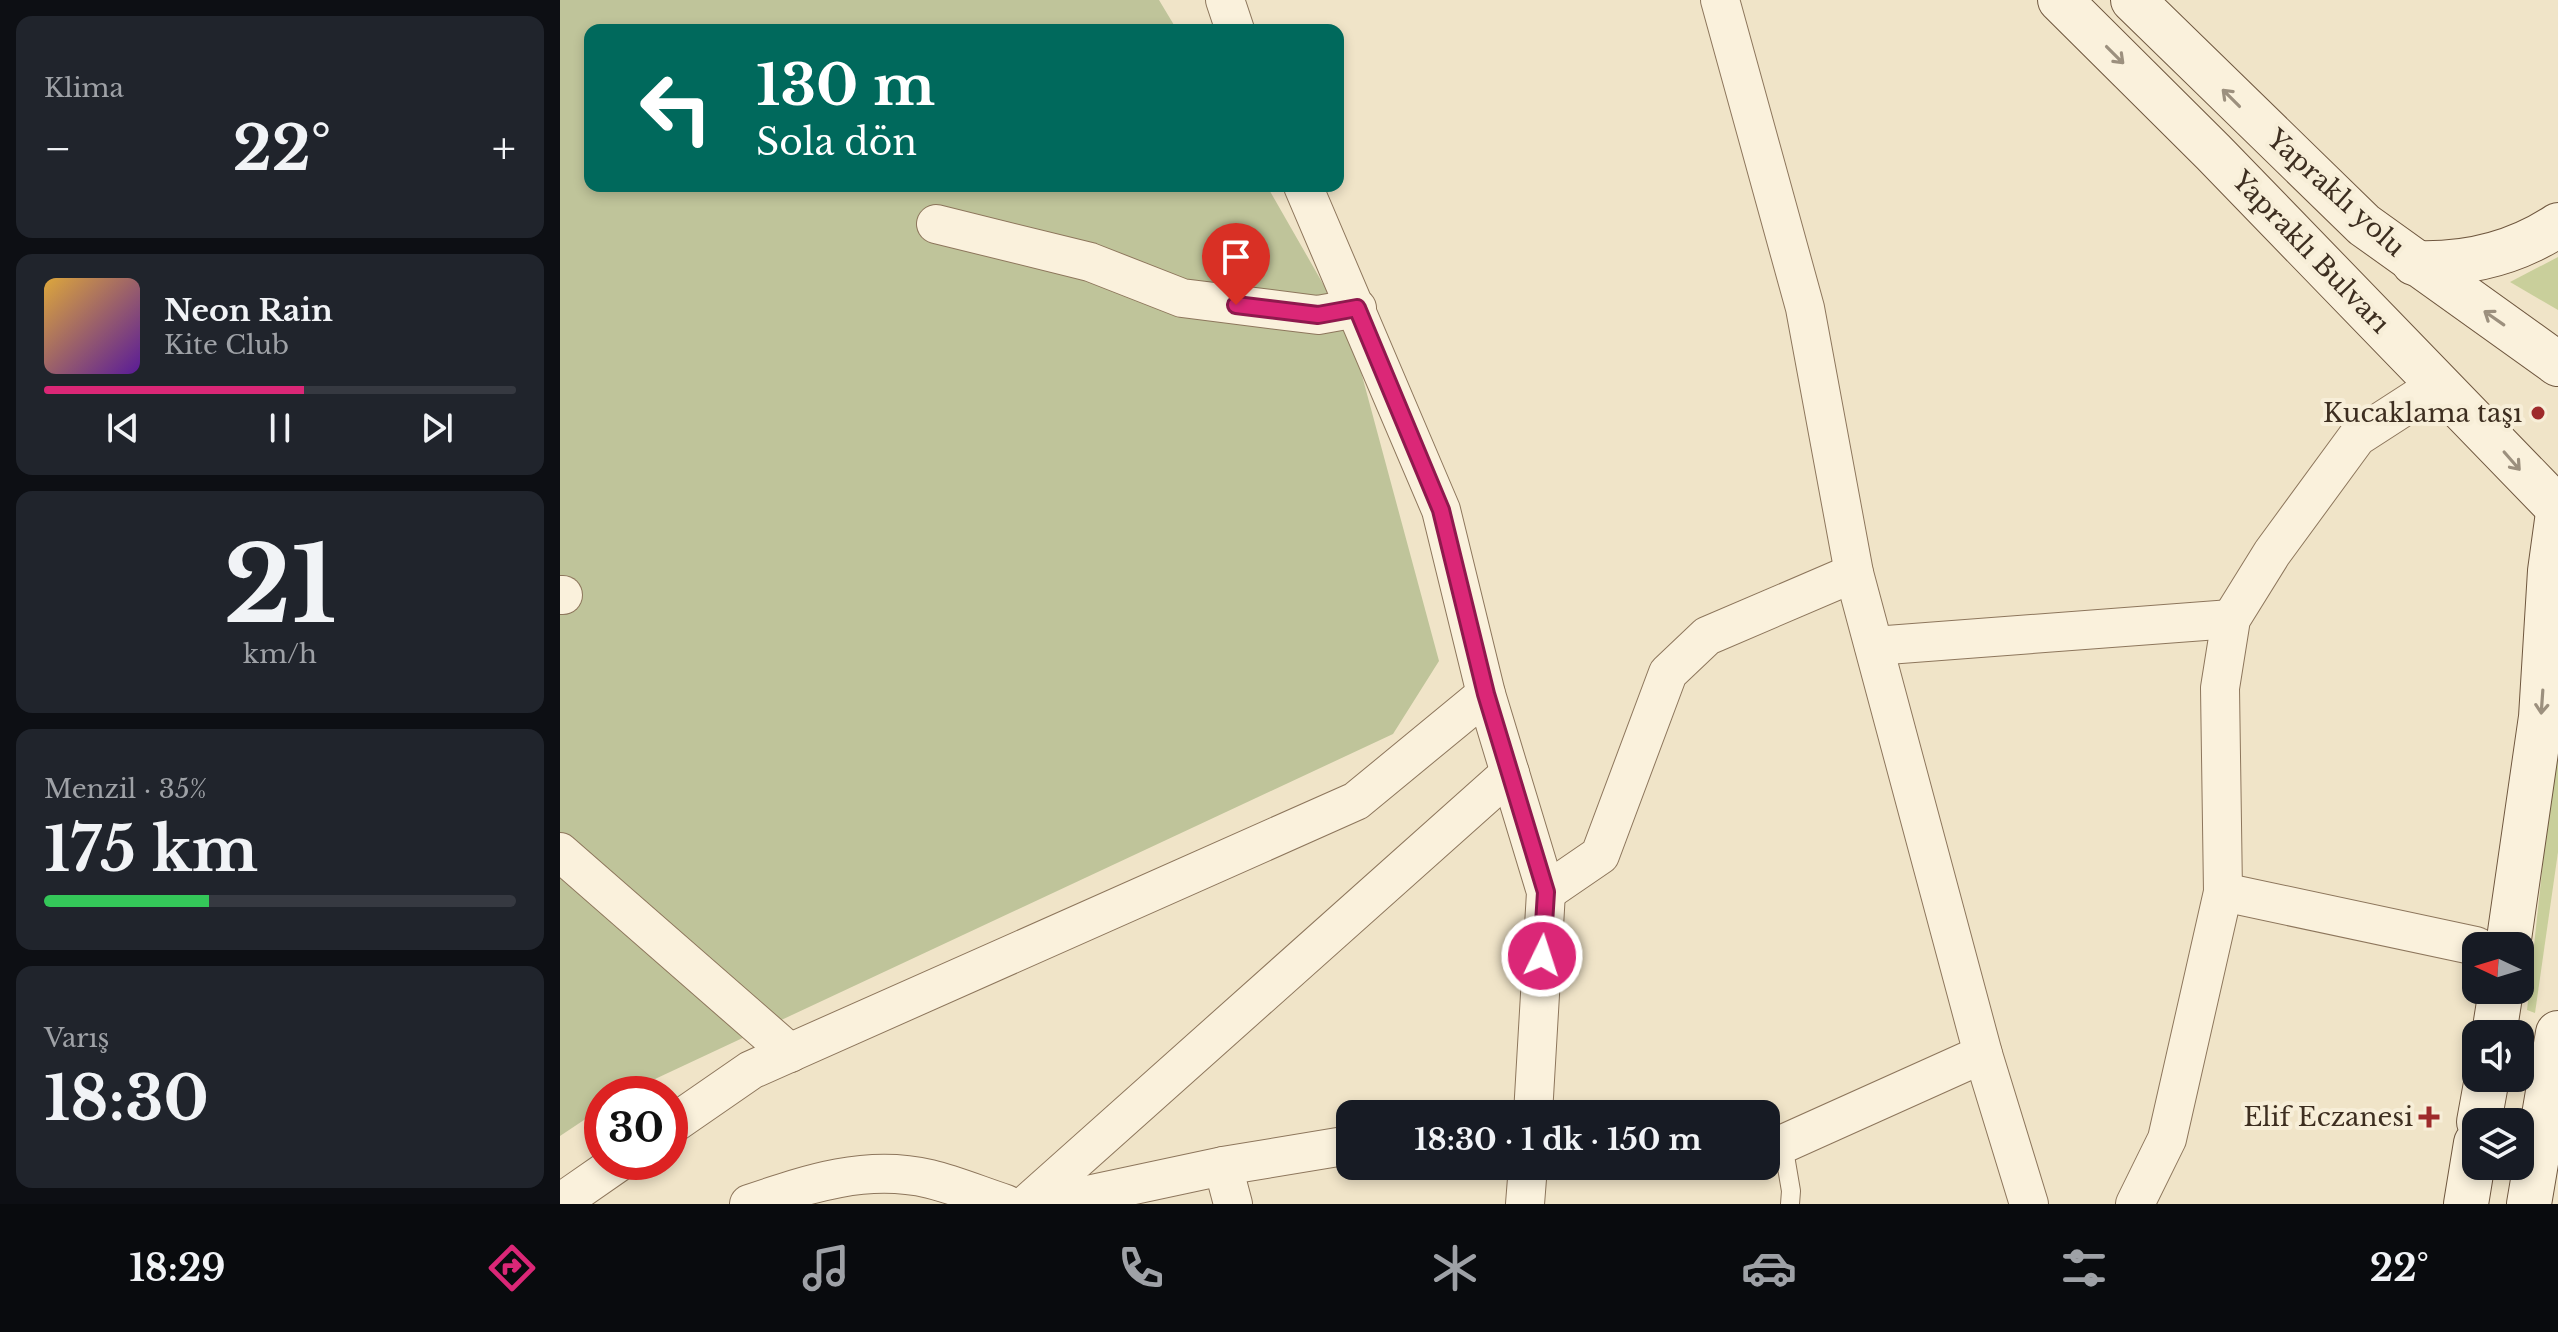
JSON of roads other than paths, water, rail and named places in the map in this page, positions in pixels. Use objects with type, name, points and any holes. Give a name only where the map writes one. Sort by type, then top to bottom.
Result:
[{"type":"main road","name":"Yapraklı Bulvarı","points":[[2060,0],[2203,141],[2558,510]]},
{"type":"main road","name":"Yapraklı yolu","points":[[2133,0],[2364,225],[2558,364]]},
{"type":"main road","points":[[2414,263],[2453,263],[2487,257],[2527,243],[2558,225]]},
{"type":"main road","points":[[2510,932],[2541,717],[2550,571],[2558,510]]},
{"type":"main road","points":[[2529,1204],[2558,1036]]},
{"type":"main road","points":[[2466,1204],[2470,1180]]},
{"type":"street","points":[[1225,0],[1233,24]]},
{"type":"street","points":[[1720,0],[1805,308],[1854,573],[1983,1054],[2029,1204]]},
{"type":"street","points":[[1306,192],[1441,510],[1486,694],[1546,892],[1534,1100]]},
{"type":"street","points":[[936,224],[1090,262],[1182,298],[1318,315],[1357,308]]},
{"type":"street","points":[[2135,1204],[2167,1139],[2223,892],[2220,688],[2231,619],[2272,553],[2357,437],[2439,384]]},
{"type":"street","points":[[1546,892],[1600,855],[1668,673],[1707,636],[1854,573]]},
{"type":"street","points":[[1874,646],[2231,619]]},
{"type":"street","points":[[688,1114],[751,1070],[1356,801],[1486,694]]},
{"type":"street","points":[[1027,1204],[1510,773]]},
{"type":"street","points":[[560,852],[790,1053]]},
{"type":"street","points":[[2223,892],[2462,943]]},
{"type":"street","points":[[1780,1144],[1983,1054]]},
{"type":"street","points":[[1045,1204],[1223,1166],[1336,1147]]},
{"type":"street","points":[[1223,1166],[1233,1204]]},
{"type":"street","points":[[749,1204],[816,1181],[868,1174],[928,1178],[1006,1204]]},
{"type":"street","points":[[560,1203],[593,1180]]},
{"type":"street","points":[[1525,1204],[1527,1180]]},
{"type":"lane","points":[[1780,1160],[1791,1191],[1790,1204]]},
{"type":"place","name":"Kucaklama taşı","points":[[2538,413]]},
{"type":"place","name":"Elif Eczanesi","points":[[2429,1117]]}]
